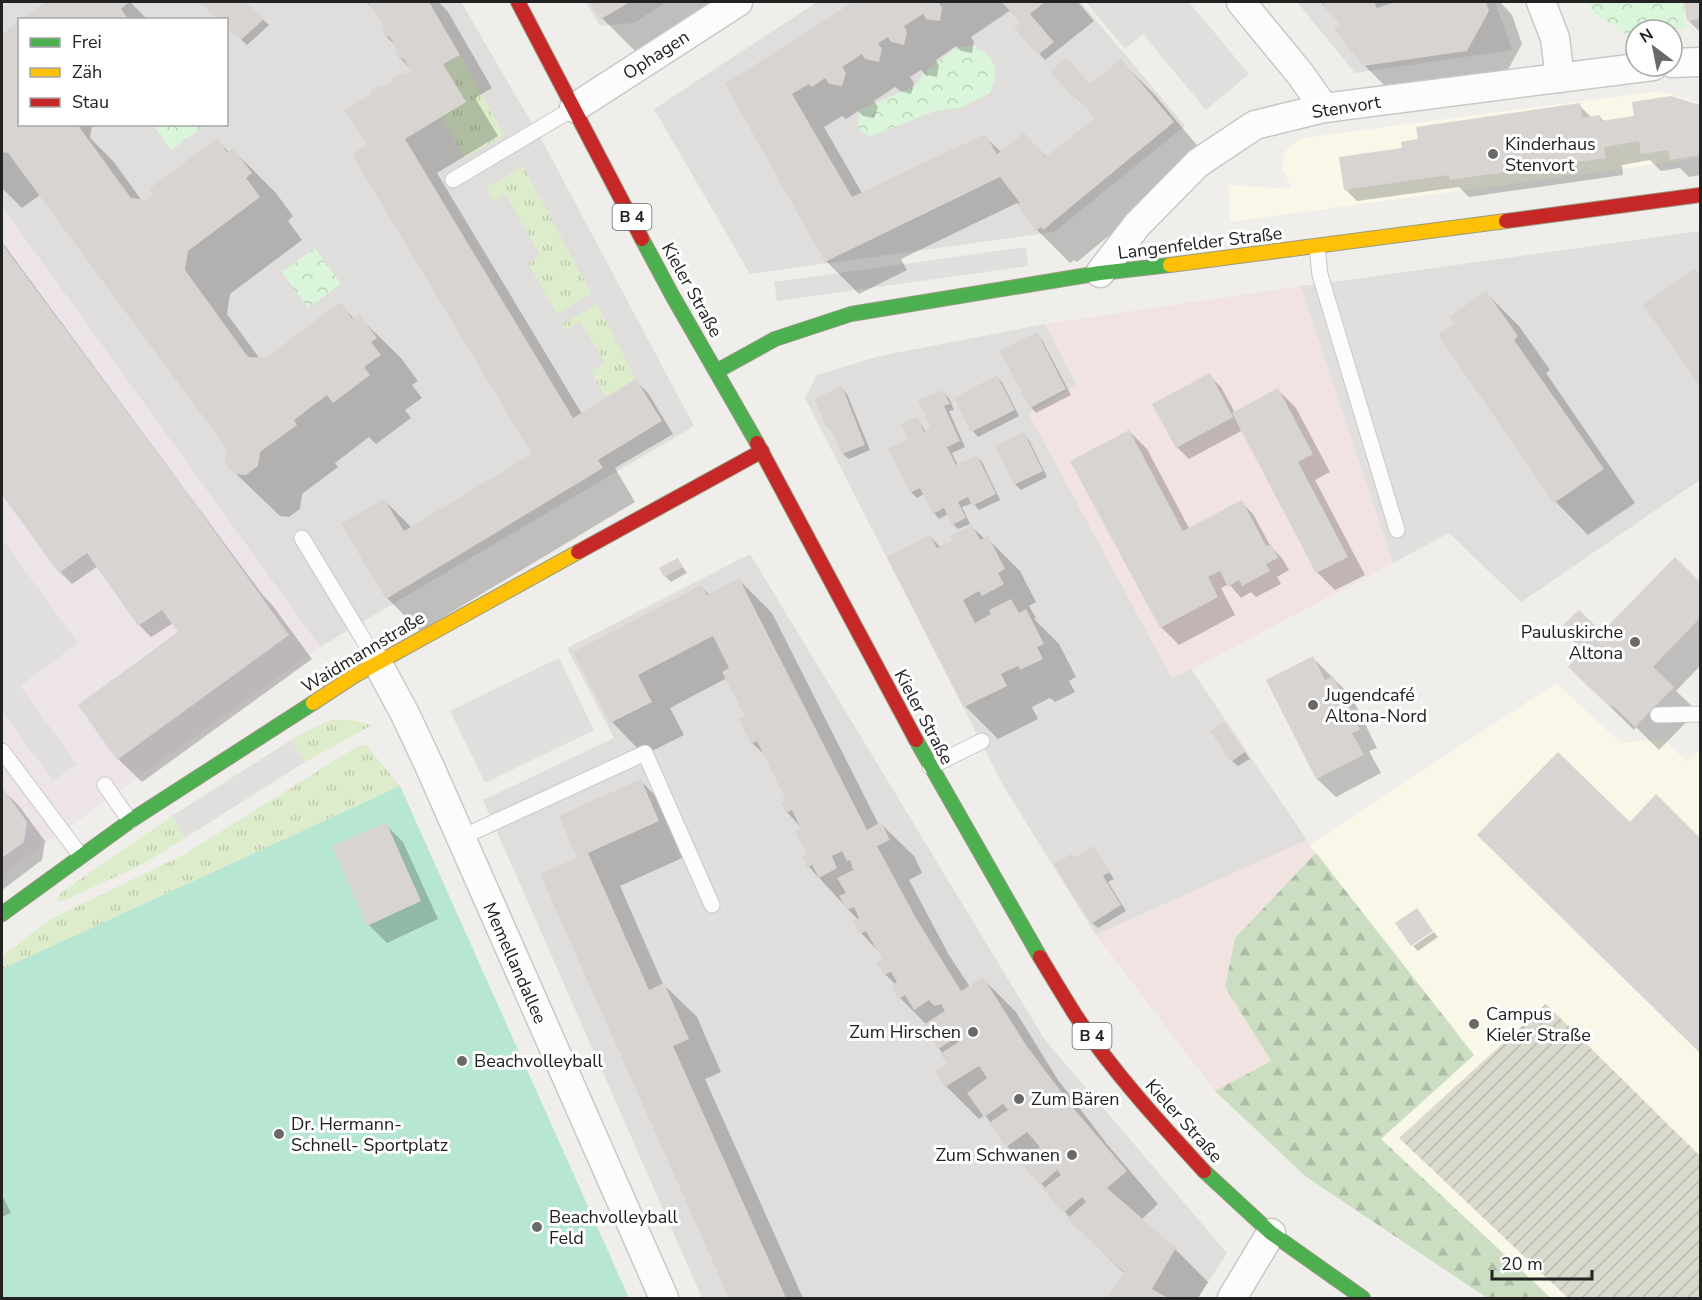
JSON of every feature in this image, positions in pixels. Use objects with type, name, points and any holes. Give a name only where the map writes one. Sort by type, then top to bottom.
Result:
[{"type":"street","name":"Kieler Straße","points":[[518,2],[672,295],[762,451],[930,767],[1037,952],[1084,1025],[1123,1079],[1211,1178],[1271,1233],[1363,1299]]},
{"type":"street","name":"Ophagen","points":[[574,108],[738,2]]},
{"type":"street","points":[[1241,2],[1301,75],[1324,108]]},
{"type":"street","points":[[1542,2],[1555,38],[1560,78]]},
{"type":"street","name":"Kieler Straße","points":[[511,20],[555,75]]},
{"type":"street","points":[[1684,63],[1701,62]]},
{"type":"street","name":"Stenvort","points":[[1100,273],[1137,225],[1198,163],[1255,124],[1324,108],[1624,70]]},
{"type":"street","name":"Langenfelder Straße","points":[[717,371],[775,339],[850,314],[1100,273],[1317,247],[1701,195]]},
{"type":"street","name":"Waidmannstraße","points":[[2,914],[80,855],[130,821],[376,662],[762,451]]},
{"type":"street","name":"Memellandallee","points":[[376,662],[405,714],[664,1299]]},
{"type":"street","points":[[1232,1299],[1271,1233]]},
{"type":"lane","points":[[453,180],[574,108]]},
{"type":"lane","points":[[1317,247],[1320,275],[1397,530]]},
{"type":"lane","points":[[302,538],[376,662]]},
{"type":"lane","points":[[1658,715],[1701,714]]},
{"type":"lane","points":[[930,767],[982,741]]},
{"type":"lane","points":[[2,751],[80,855]]},
{"type":"lane","points":[[460,838],[645,753],[712,904]]},
{"type":"lane","points":[[105,785],[130,821]]},
{"type":"shaded area","points":[[2,2],[461,2],[545,146],[694,426],[320,647],[2,207]]},
{"type":"shaded area","points":[[586,2],[666,2],[634,23],[600,26]]},
{"type":"shaded area","points":[[817,2],[1081,2],[1185,126],[1054,232],[750,274],[654,109]]},
{"type":"shaded area","points":[[1086,2],[1189,2],[1249,74],[1206,110],[1143,34],[1125,49]]},
{"type":"shaded area","points":[[1297,2],[1495,2],[1512,50],[1355,73]]},
{"type":"shaded area","name":"Kinderhaus Stenvort","points":[[1660,91],[1700,103],[1700,158],[1230,222],[1228,185],[1292,189],[1283,170],[1283,160],[1287,149],[1302,138]]},
{"type":"shaded area","points":[[2,207],[320,647],[2,875]]},
{"type":"shaded area","points":[[1700,231],[1700,480],[1521,602],[1449,533],[1355,279]]},
{"type":"shaded area","points":[[1026,247],[1028,266],[777,301],[774,282]]},
{"type":"shaded area","points":[[1355,279],[1449,533],[1393,563],[1301,286]]},
{"type":"shaded area","points":[[1301,286],[1393,563],[1172,678],[1029,414],[1077,385],[1045,324]]},
{"type":"shaded area","points":[[1045,324],[1077,385],[1029,414],[1172,678],[1191,669],[1307,840],[1096,935],[1004,787],[805,398],[817,375],[880,356]]},
{"type":"shaded area","points":[[2,539],[78,643],[20,686],[77,764],[53,781],[2,711]]},
{"type":"shaded area","points":[[750,554],[1045,1040],[1227,1253],[1198,1298],[702,1298],[483,800],[614,738],[567,648]]},
{"type":"shaded area","points":[[1139,623],[1168,676],[994,765],[966,711]]},
{"type":"shaded area","points":[[559,658],[594,730],[485,783],[450,711]]},
{"type":"shaded area","name":"Campus Kieler Straße","points":[[1556,683],[1621,743],[1664,739],[1687,762],[1700,749],[1700,1298],[1487,1298],[1305,1176],[1215,1091],[1271,1061],[1225,987],[1235,938],[1316,854],[1310,845]]},
{"type":"shaded area","points":[[652,737],[728,908],[714,915],[724,940],[644,976],[610,900],[682,869],[628,748]]},
{"type":"shaded area","points":[[291,740],[305,762],[185,838],[172,816]]},
{"type":"shaded area","points":[[1307,840],[1316,853],[1235,938],[1225,987],[1272,1061],[1215,1091],[1096,935]]},
{"type":"shaded area","points":[[1546,1004],[1700,1156],[1700,1298],[1568,1298],[1399,1138]]},
{"type":"green space","points":[[1588,2],[1683,2],[1686,29],[1684,29],[1684,18],[1624,18],[1624,33],[1592,12]]},
{"type":"green space","points":[[974,45],[988,55],[995,65],[995,76],[990,93],[960,108],[935,111],[869,137],[858,128],[859,110],[915,86],[926,71],[954,49]]},
{"type":"green space","points":[[460,55],[504,135],[465,158],[441,117],[466,102],[443,64]]},
{"type":"green space","points":[[154,126],[201,126],[202,128],[171,150]]},
{"type":"green space","points":[[523,166],[591,293],[557,314],[528,263],[540,255],[505,194],[493,201],[486,188]]},
{"type":"green space","points":[[315,248],[341,284],[308,308],[282,272]]},
{"type":"green space","points":[[597,304],[636,379],[606,397],[591,372],[605,363],[580,322],[565,330],[561,325]]},
{"type":"green space","points":[[332,720],[352,720],[372,725],[305,762],[291,740]]},
{"type":"green space","points":[[366,745],[400,786],[2,969],[2,958],[5,954],[49,920],[183,855],[358,746]]},
{"type":"green space","name":"Dr. Hermann- Schnell- Sportplatz","points":[[400,786],[629,1298],[2,1298],[2,969]]},
{"type":"green space","points":[[172,816],[185,838],[143,864],[58,902],[57,898],[62,892]]},
{"type":"green space","points":[[1316,853],[1474,1055],[1381,1139],[1551,1298],[1487,1298],[1305,1176],[1215,1091],[1271,1061],[1225,987],[1235,938]]},
{"type":"building","points":[[46,2],[128,3],[121,9],[128,18],[24,18]]},
{"type":"building","points":[[199,2],[246,2],[264,19],[241,40],[228,29],[228,18],[217,18]]},
{"type":"building","points":[[368,2],[429,2],[460,55],[443,64],[466,102],[405,139],[573,418],[636,379],[662,421],[598,460],[603,468],[386,599],[341,524],[384,499],[404,531],[532,454],[352,154],[367,146],[345,110],[372,94],[370,91],[380,85],[382,88],[393,81],[392,78],[411,70],[403,58],[400,60],[395,52],[398,50],[389,36],[386,38],[381,29],[384,26]]},
{"type":"building","points":[[590,2],[630,2],[601,19]]},
{"type":"building","points":[[854,2],[942,2],[939,3],[942,8],[940,21],[926,19],[923,14],[904,26],[907,32],[904,45],[891,42],[888,37],[878,43],[882,49],[879,62],[865,59],[862,54],[842,67],[846,73],[842,86],[829,84],[825,78],[812,87],[809,84],[792,94],[852,197],[985,134],[997,154],[1024,133],[1046,157],[1095,118],[1076,96],[1074,98],[1050,72],[1066,57],[1090,84],[1121,59],[1174,122],[1043,230],[1041,227],[1036,231],[1017,205],[1020,203],[1000,177],[825,262],[725,84]]},
{"type":"building","points":[[1002,2],[1045,2],[1030,14],[1054,42],[1038,55],[1014,28],[1020,23]]},
{"type":"building","points":[[1321,2],[1374,2],[1377,8],[1395,2],[1486,2],[1489,11],[1467,51],[1363,66],[1334,29],[1340,24]]},
{"type":"building","points":[[1684,2],[1700,2],[1700,19],[1687,21]]},
{"type":"building","points":[[18,22],[18,126],[78,126],[131,198],[147,200],[154,194],[149,189],[217,138],[227,152],[233,148],[252,173],[246,178],[260,197],[188,251],[185,270],[248,357],[266,358],[340,302],[352,319],[359,314],[377,338],[371,342],[381,355],[364,367],[370,375],[333,403],[327,395],[294,420],[297,425],[260,452],[258,466],[246,475],[236,474],[225,464],[227,449],[8,153],[2,152],[2,34]]},
{"type":"building","points":[[1671,96],[1700,105],[1700,155],[1670,160],[1668,150],[1641,154],[1639,141],[1604,147],[1606,158],[1449,180],[1449,175],[1344,190],[1339,157],[1402,148],[1401,142],[1418,139],[1416,127],[1580,103],[1582,118],[1600,115],[1601,121],[1634,116],[1632,102]]},
{"type":"building","points":[[2,244],[185,490],[289,635],[117,760],[78,705],[178,632],[162,610],[138,626],[87,553],[59,573],[2,495]]},
{"type":"building","points":[[1694,269],[1700,278],[1700,386],[1643,305]]},
{"type":"building","points":[[1486,291],[1518,336],[1514,340],[1604,469],[1554,503],[1438,335],[1454,324],[1449,317]]},
{"type":"building","points":[[1037,332],[1066,389],[1030,408],[1000,351]]},
{"type":"building","points":[[1210,373],[1233,417],[1176,448],[1152,404]]},
{"type":"building","points":[[997,375],[1015,410],[971,432],[954,398]]},
{"type":"building","points":[[842,386],[865,445],[842,454],[814,399]]},
{"type":"building","points":[[1278,388],[1313,454],[1298,462],[1348,557],[1316,573],[1232,413]]},
{"type":"building","points":[[943,390],[950,404],[944,406],[960,441],[947,447],[956,465],[977,455],[996,494],[972,506],[968,497],[958,502],[966,518],[952,525],[944,508],[933,514],[920,488],[910,493],[888,449],[908,439],[901,424],[917,417],[924,432],[931,428],[918,400]]},
{"type":"building","points":[[1129,430],[1183,531],[1242,500],[1266,546],[1271,544],[1278,558],[1266,564],[1270,571],[1242,586],[1239,580],[1228,587],[1220,571],[1208,577],[1218,597],[1160,628],[1070,461]]},
{"type":"building","points":[[1024,432],[1043,471],[1014,485],[995,446]]},
{"type":"building","points":[[972,525],[980,540],[988,536],[1005,569],[998,573],[1004,584],[982,596],[979,591],[963,600],[975,623],[991,614],[989,610],[1011,599],[1019,613],[1026,609],[1044,644],[1037,647],[1043,659],[1020,670],[1018,666],[1001,674],[1007,686],[964,707],[887,557],[930,535],[937,548],[952,541],[950,536]]},
{"type":"building","name":"Pauluskirche Altona","points":[[1675,557],[1700,582],[1700,618],[1653,667],[1674,687],[1635,727],[1568,667],[1583,651],[1560,628],[1579,610],[1602,632]]},
{"type":"building","points":[[678,558],[683,567],[664,577],[659,568]]},
{"type":"building","points":[[739,578],[867,830],[881,822],[890,840],[877,846],[917,920],[961,991],[983,977],[1026,1045],[1074,1109],[1127,1171],[1107,1188],[1176,1248],[1152,1289],[1168,1298],[1108,1298],[1124,1272],[1067,1219],[1086,1202],[1082,1197],[1063,1213],[1043,1189],[1061,1175],[1057,1170],[1040,1185],[1021,1163],[1040,1147],[1027,1132],[1006,1147],[989,1123],[1008,1110],[1003,1104],[984,1117],[967,1093],[987,1078],[979,1066],[945,1087],[935,1071],[947,1064],[940,1054],[960,1041],[957,1037],[938,1049],[923,1025],[945,1011],[941,1004],[934,1006],[929,1000],[914,1010],[905,995],[899,999],[891,986],[897,982],[891,972],[884,975],[876,963],[882,959],[866,931],[860,934],[853,921],[859,918],[854,907],[847,910],[839,896],[846,893],[837,878],[853,870],[850,860],[847,861],[842,851],[832,856],[837,868],[819,878],[812,865],[807,868],[802,857],[807,854],[795,832],[801,829],[792,810],[786,813],[781,803],[786,800],[757,741],[751,744],[739,719],[745,716],[722,672],[729,668],[713,636],[638,675],[652,702],[610,723],[573,652],[702,585],[707,595]]},
{"type":"building","name":"Jugendcafé Altona-Nord","points":[[1313,656],[1325,680],[1333,676],[1360,730],[1352,733],[1364,755],[1316,779],[1266,680]]},
{"type":"building","points":[[1224,722],[1245,752],[1231,762],[1210,731]]},
{"type":"building","points":[[1558,752],[1630,822],[1656,794],[1700,838],[1700,1053],[1477,835]]},
{"type":"building","points":[[641,779],[659,821],[588,853],[649,990],[664,983],[689,1039],[673,1046],[786,1298],[729,1298],[540,874],[577,858],[559,816]]},
{"type":"building","points":[[2,787],[27,822],[24,842],[2,858]]},
{"type":"building","points":[[386,822],[421,901],[367,926],[332,846]]},
{"type":"building","points":[[1093,846],[1110,872],[1103,876],[1121,905],[1091,924],[1054,865],[1071,854],[1074,858]]},
{"type":"building","points":[[1417,908],[1433,931],[1411,946],[1395,923]]},
{"type":"traffic: fast","points":[[642,239],[757,443]]},
{"type":"traffic: fast","points":[[717,371],[775,339],[851,314],[1100,273],[1170,265]]},
{"type":"traffic: fast","points":[[2,914],[130,821],[313,703]]},
{"type":"traffic: fast","points":[[916,740],[1040,957]]},
{"type":"traffic: fast","points":[[1204,1171],[1271,1233],[1363,1298]]},
{"type":"traffic: slow","points":[[1170,265],[1506,221]]},
{"type":"traffic: slow","points":[[313,703],[354,676],[578,552]]},
{"type":"traffic: jam","points":[[518,2],[642,239]]},
{"type":"traffic: jam","points":[[1506,221],[1700,195]]},
{"type":"traffic: jam","points":[[757,443],[916,740]]},
{"type":"traffic: jam","points":[[578,552],[762,451]]},
{"type":"traffic: jam","points":[[1040,957],[1076,1016],[1105,1057],[1204,1171]]},
{"type":"place","name":"Kinderhaus Stenvort","points":[[1493,154]]},
{"type":"place","name":"Pauluskirche Altona","points":[[1635,642]]},
{"type":"place","name":"Jugendcafé Altona-Nord","points":[[1313,705]]},
{"type":"place","name":"Campus Kieler Straße","points":[[1474,1024]]},
{"type":"place","name":"Zum Hirschen","points":[[973,1032]]},
{"type":"place","name":"Beachvolleyball","points":[[462,1061]]},
{"type":"place","name":"Zum Bären","points":[[1019,1099]]},
{"type":"place","name":"Dr. Hermann- Schnell- Sportplatz","points":[[279,1134]]},
{"type":"place","name":"Zum Schwanen","points":[[1072,1155]]},
{"type":"place","name":"Beachvolleyball Feld","points":[[537,1227]]}]
